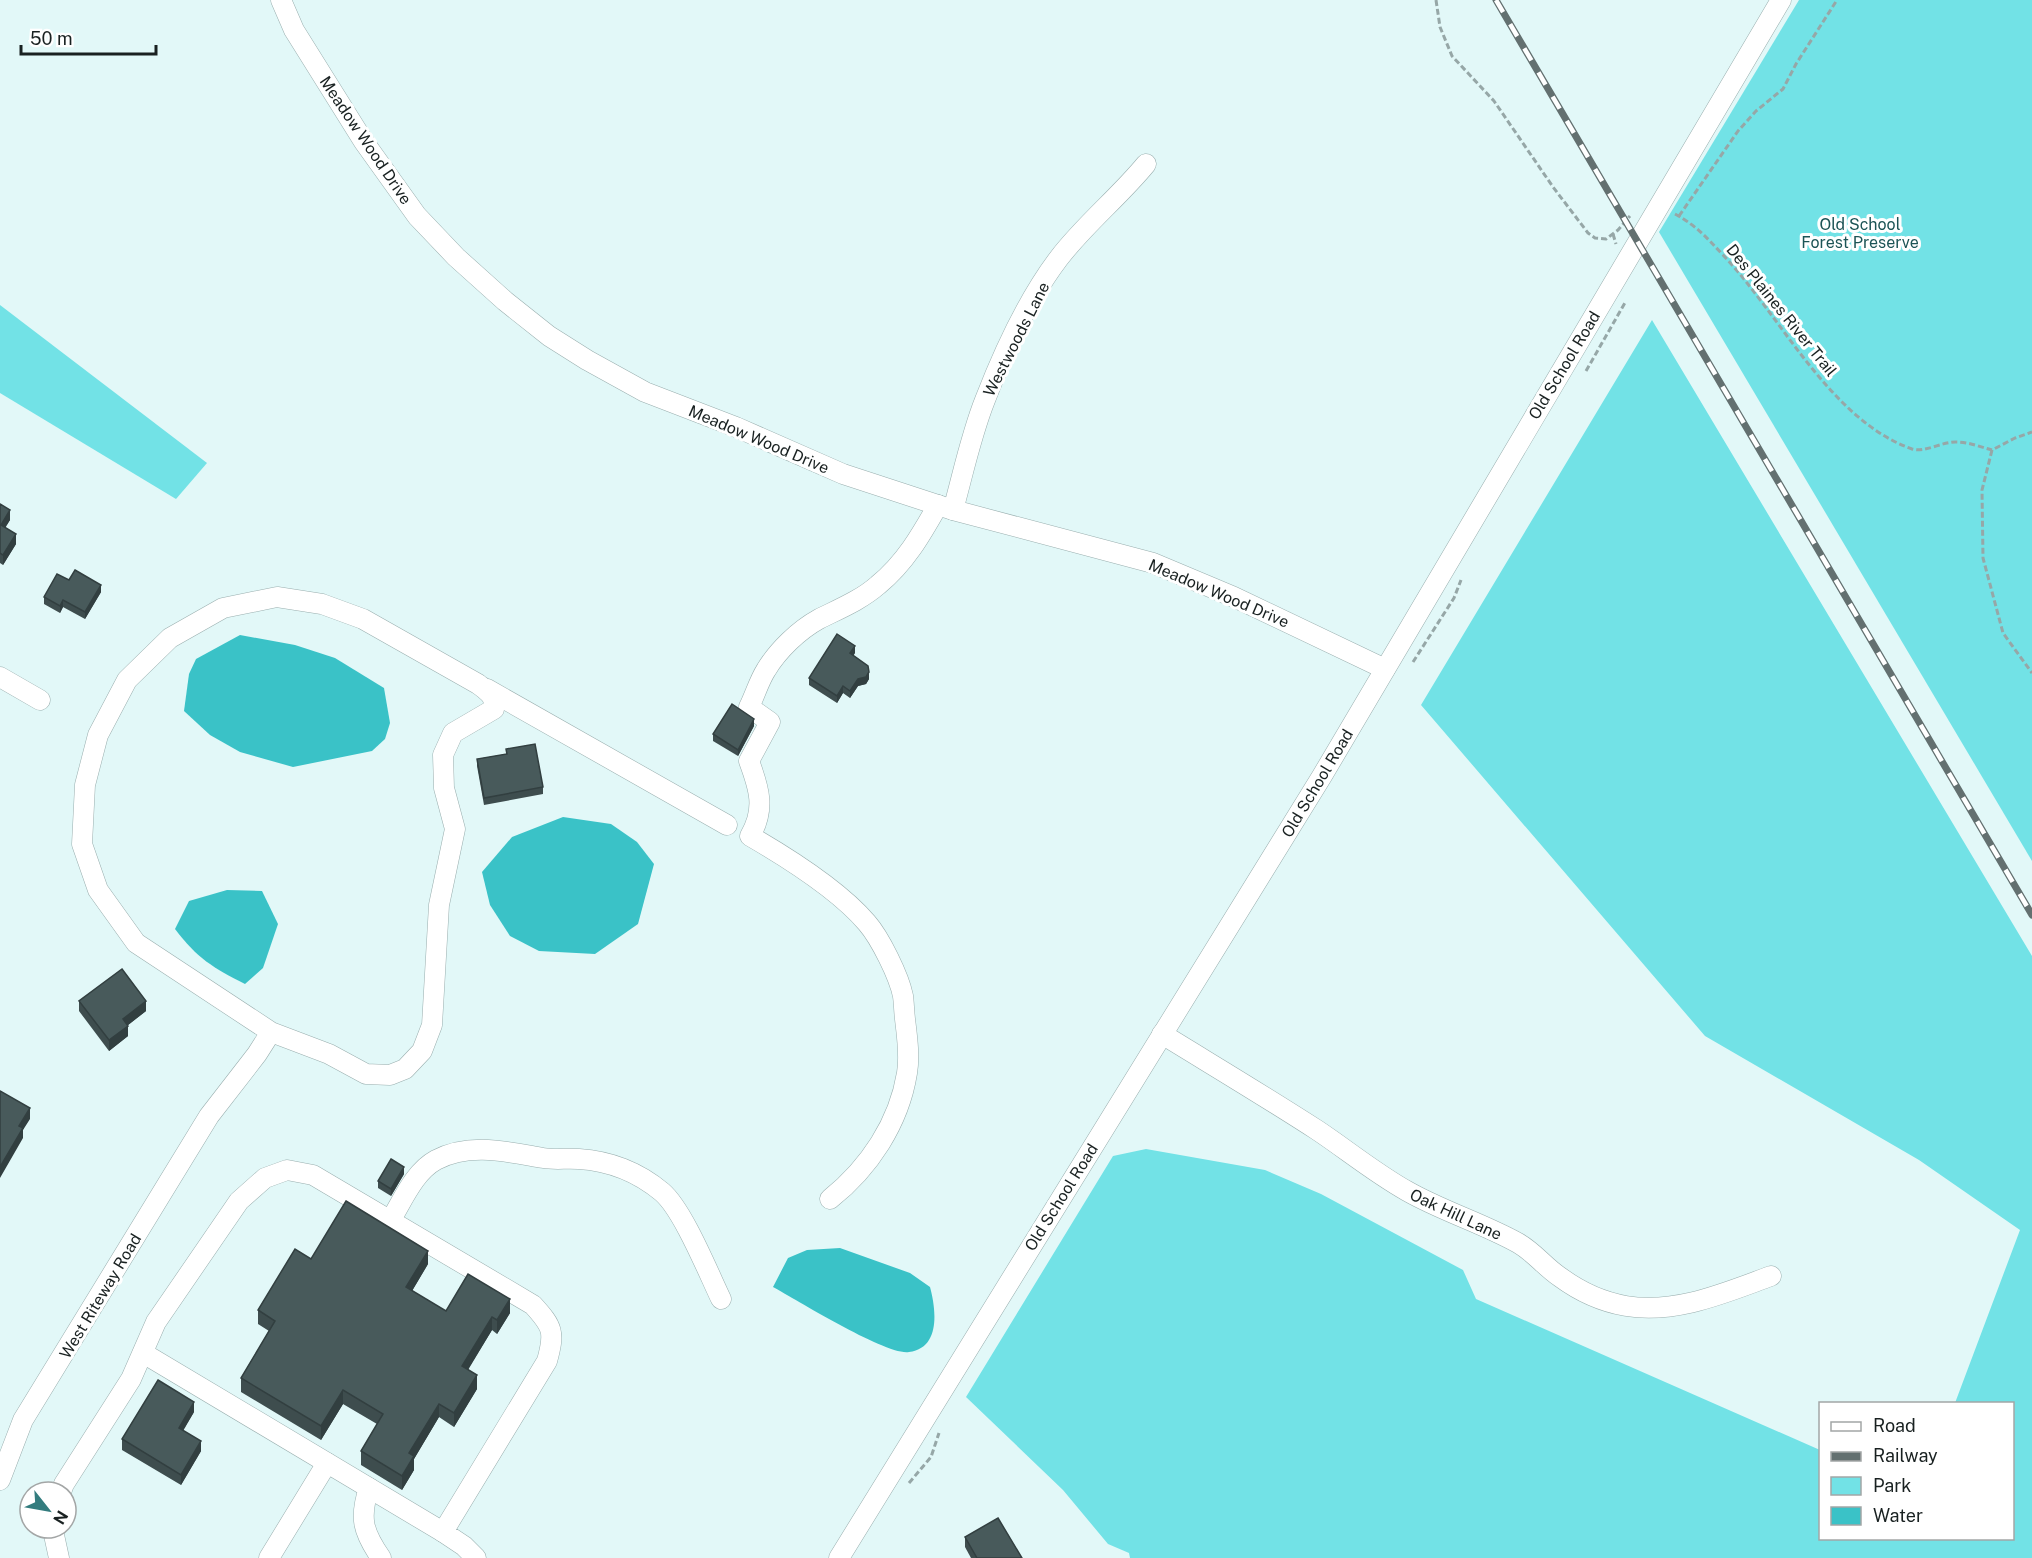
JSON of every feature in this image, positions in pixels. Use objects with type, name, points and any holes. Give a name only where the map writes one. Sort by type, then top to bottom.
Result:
[{"type":"street","name":"Meadow Wood Drive","points":[[280,0],[294,30],[364,142],[417,216],[456,257],[549,336],[587,360],[645,392],[736,427],[843,474],[945,507],[1153,563],[1234,597],[1385,669]]},
{"type":"street","name":"Old School Road","points":[[839,1558],[1322,776],[1781,0]]},
{"type":"street","name":"Westwoods Lane","points":[[830,1199],[866,1164],[883,1139],[894,1116],[907,1073],[903,995],[892,964],[868,924],[843,899],[799,867],[750,836],[757,825],[760,791],[749,761],[770,722],[749,707],[766,669],[782,649],[800,631],[877,586],[900,564],[945,507],[984,401],[1010,342],[1034,296],[1059,259],[1095,217],[1125,189],[1146,164]]},
{"type":"street","points":[[478,684],[491,694],[495,702],[494,709],[453,733],[443,755],[444,788],[454,829],[439,905],[432,1025],[422,1051],[405,1069],[390,1075],[366,1074],[329,1054],[271,1032],[136,943],[98,891],[82,844],[84,785],[98,735],[127,680],[170,638],[223,608],[277,597],[321,604],[363,619],[478,684],[727,825]]},
{"type":"street","points":[[0,678],[40,700]]},
{"type":"street","name":"West Riteway Road","points":[[0,1480],[24,1420],[209,1116],[257,1054],[271,1032]]},
{"type":"street","name":"Oak Hill Lane","points":[[1162,1035],[1318,1131],[1376,1173],[1409,1193],[1519,1244],[1538,1257],[1559,1277],[1606,1301],[1627,1306],[1654,1308],[1681,1306],[1771,1276]]},
{"type":"street","points":[[390,1221],[420,1172],[437,1159],[466,1150],[499,1150],[544,1158],[607,1162],[628,1170],[663,1193],[676,1209],[721,1299]]},
{"type":"street","points":[[67,1480],[131,1379],[156,1322],[238,1201],[265,1178],[287,1170],[313,1175],[533,1305],[549,1322],[552,1341],[547,1360],[443,1532]]},
{"type":"street","points":[[143,1353],[443,1532],[464,1546],[476,1558]]},
{"type":"street","points":[[269,1558],[327,1463]]},
{"type":"street","points":[[369,1488],[364,1503],[363,1524],[370,1542],[381,1558]]},
{"type":"street","points":[[55,1540],[60,1558]]},
{"type":"path","points":[[1436,0],[1440,27],[1452,56],[1494,101],[1553,187],[1588,233],[1595,238],[1606,239],[1618,230],[1632,214]]},
{"type":"path","points":[[1679,216],[1738,131],[1756,111],[1783,89],[1796,64],[1837,0]]},
{"type":"path","name":"Des Plaines River Trail","points":[[1659,206],[1692,223],[1743,277],[1796,348],[1837,396],[1878,432],[1915,450],[1956,441],[1992,450]]},
{"type":"path","points":[[2032,432],[1992,450],[1982,490],[1983,558],[2003,633],[2032,672]]},
{"type":"green space","name":"Old School Forest Preserve","points":[[1799,0],[2032,0],[2032,861],[1659,232]]},
{"type":"green space","points":[[0,305],[207,463],[176,499],[0,393]]},
{"type":"green space","points":[[1652,320],[2032,956],[2032,1558],[1130,1558],[1129,1553],[1108,1544],[1063,1490],[966,1397],[1113,1156],[1146,1149],[1265,1170],[1321,1194],[1463,1270],[1476,1299],[1819,1450],[1819,1540],[2014,1540],[2014,1402],[1955,1402],[2020,1230],[1919,1160],[1705,1036],[1421,705]]},
{"type":"water","points":[[240,635],[295,645],[335,658],[384,688],[390,723],[385,739],[372,751],[293,767],[240,752],[210,735],[184,711],[189,674],[196,659]]},
{"type":"water","points":[[563,817],[611,824],[637,842],[654,864],[638,924],[595,954],[539,951],[510,936],[490,905],[482,872],[512,837]]},
{"type":"water","points":[[227,890],[262,891],[278,924],[263,968],[245,984],[206,961],[175,929],[189,901]]},
{"type":"water","points":[[840,1248],[910,1273],[930,1287],[934,1306],[934,1326],[927,1343],[909,1352],[898,1351],[863,1337],[773,1287],[788,1258],[807,1250]]},
{"type":"building","points":[[0,504],[10,510],[1,525],[16,534],[3,555],[0,553]]},
{"type":"building","points":[[75,570],[101,585],[85,612],[63,600],[60,606],[44,597],[57,574],[69,580]]},
{"type":"building","points":[[837,634],[855,646],[850,653],[868,666],[869,672],[866,677],[858,679],[850,691],[843,686],[837,696],[809,678]]},
{"type":"building","points":[[732,704],[754,719],[738,750],[713,734]]},
{"type":"building","points":[[535,744],[543,787],[484,798],[477,759],[507,754],[506,749]]},
{"type":"building","points":[[122,969],[146,1001],[123,1019],[128,1026],[109,1040],[79,1001]]},
{"type":"building","points":[[0,1091],[30,1108],[19,1126],[23,1128],[0,1167]]},
{"type":"building","points":[[391,1159],[404,1167],[391,1189],[378,1181]]},
{"type":"building","points":[[346,1201],[428,1251],[406,1287],[446,1311],[468,1274],[510,1299],[497,1320],[492,1317],[462,1366],[477,1375],[454,1413],[439,1404],[409,1453],[414,1456],[402,1476],[361,1451],[383,1414],[343,1390],[321,1426],[241,1378],[275,1321],[258,1310],[295,1249],[311,1259]]},
{"type":"building","points":[[158,1380],[194,1402],[179,1428],[201,1441],[181,1475],[122,1439]]},
{"type":"building","points":[[998,1518],[1022,1558],[977,1558],[965,1537]]},
{"type":"railway","points":[[1496,0],[2032,915]]}]
